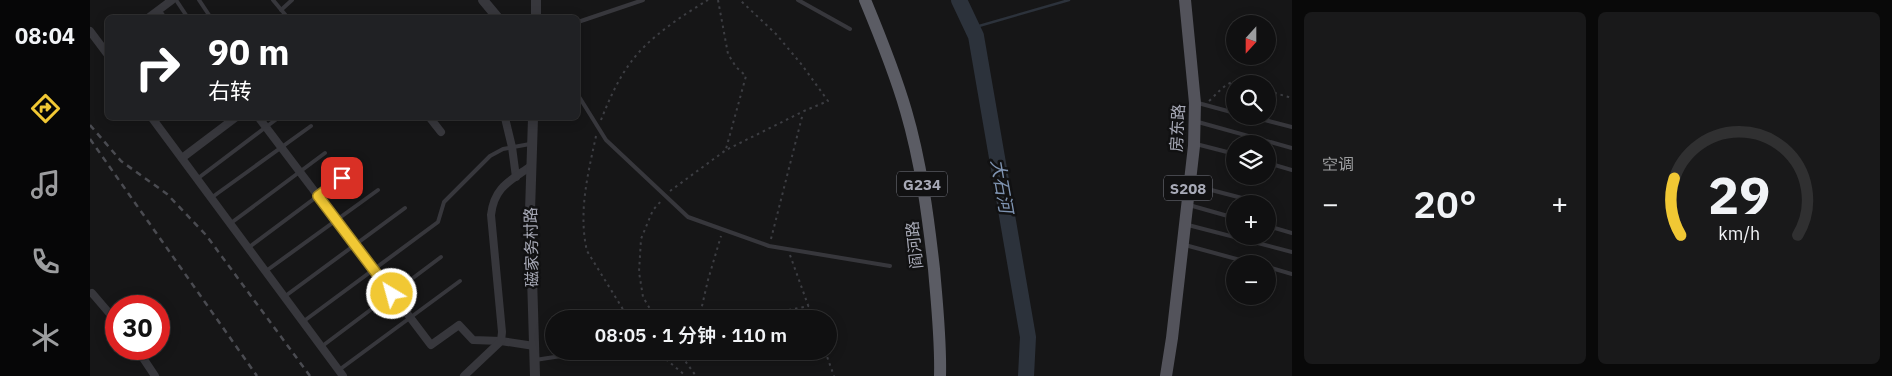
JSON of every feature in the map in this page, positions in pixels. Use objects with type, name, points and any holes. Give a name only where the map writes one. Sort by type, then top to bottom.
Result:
[{"type":"highway","name":"阎河路","points":[[865,0],[882,41],[906,112],[920,171],[929,224],[937,308],[940,376]]},
{"type":"main road","name":"房东路","points":[[1166,376],[1194,143],[1194,121],[1200,104],[1185,0]]},
{"type":"street","points":[[152,15],[174,0]]},
{"type":"street","points":[[483,0],[496,15]]},
{"type":"street","points":[[536,0],[536,15]]},
{"type":"street","points":[[90,31],[105,49]]},
{"type":"street","points":[[154,120],[341,373]]},
{"type":"street","points":[[182,158],[232,120]]},
{"type":"street","points":[[261,120],[431,345],[459,325],[473,340],[501,341],[534,346]]},
{"type":"street","points":[[432,120],[441,132]]},
{"type":"street","points":[[505,120],[512,147],[516,177]]},
{"type":"street","name":"磁家务村路","points":[[533,120],[530,211],[535,376]]},
{"type":"street","points":[[464,376],[501,341],[502,332],[492,202],[503,186],[531,166]]},
{"type":"street","points":[[92,293],[105,308]]},
{"type":"street","points":[[144,360],[155,376]]},
{"type":"lane","points":[[174,0],[186,15]]},
{"type":"lane","points":[[199,0],[210,15]]},
{"type":"lane","points":[[273,0],[285,15]]},
{"type":"lane","points":[[281,10],[292,0]]},
{"type":"lane","points":[[580,21],[643,0]]},
{"type":"lane","points":[[798,0],[850,29]]},
{"type":"lane","points":[[159,9],[163,15]]},
{"type":"lane","points":[[580,98],[606,140],[688,217],[769,246],[890,266]]},
{"type":"lane","points":[[1200,104],[1226,111]]},
{"type":"lane","points":[[196,179],[275,120]]},
{"type":"lane","points":[[1194,121],[1292,148]]},
{"type":"lane","points":[[1276,124],[1292,128]]},
{"type":"lane","points":[[211,198],[311,126]]},
{"type":"lane","points":[[1194,143],[1226,152]]},
{"type":"lane","points":[[303,322],[438,222],[444,202],[490,156],[503,149],[532,144]]},
{"type":"lane","points":[[230,224],[325,153]]},
{"type":"lane","points":[[1276,165],[1292,170]]},
{"type":"lane","points":[[247,248],[354,169]]},
{"type":"lane","points":[[1189,184],[1231,195]]},
{"type":"lane","points":[[265,272],[378,190]]},
{"type":"lane","points":[[1186,204],[1226,215]]},
{"type":"lane","points":[[284,298],[405,208]]},
{"type":"lane","points":[[1184,224],[1292,252]]},
{"type":"lane","points":[[1276,228],[1292,233]]},
{"type":"lane","points":[[1182,244],[1226,256]]},
{"type":"lane","points":[[321,346],[441,257]]},
{"type":"lane","points":[[1276,269],[1292,274]]},
{"type":"lane","points":[[341,373],[460,281]]},
{"type":"lane","points":[[534,360],[545,358]]},
{"type":"path","points":[[718,0],[728,54],[736,67],[746,76],[726,150]]},
{"type":"path","points":[[650,310],[642,298],[639,272],[641,239],[653,210],[665,195],[726,150],[828,101],[802,64],[776,34],[740,0]]},
{"type":"path","points":[[1200,104],[1226,85]]},
{"type":"path","points":[[1276,93],[1292,98]]},
{"type":"path","points":[[769,246],[775,230],[804,111]]},
{"type":"path","points":[[701,310],[723,229]]},
{"type":"path","points":[[788,249],[811,310]]},
{"type":"path","points":[[789,310],[809,306]]},
{"type":"path","points":[[667,360],[686,376]]},
{"type":"path","points":[[685,360],[696,376]]},
{"type":"path","points":[[828,360],[834,376]]},
{"type":"waterway","name":"大石河","points":[[959,0],[976,36],[1028,337],[1026,376]]},
{"type":"waterway","points":[[972,28],[1069,0]]},
{"type":"railway","points":[[90,125],[121,161],[167,194],[206,235],[310,376]]},
{"type":"railway","points":[[90,139],[257,376]]},
{"type":"route","points":[[342,178],[318,196],[392,294]]}]
